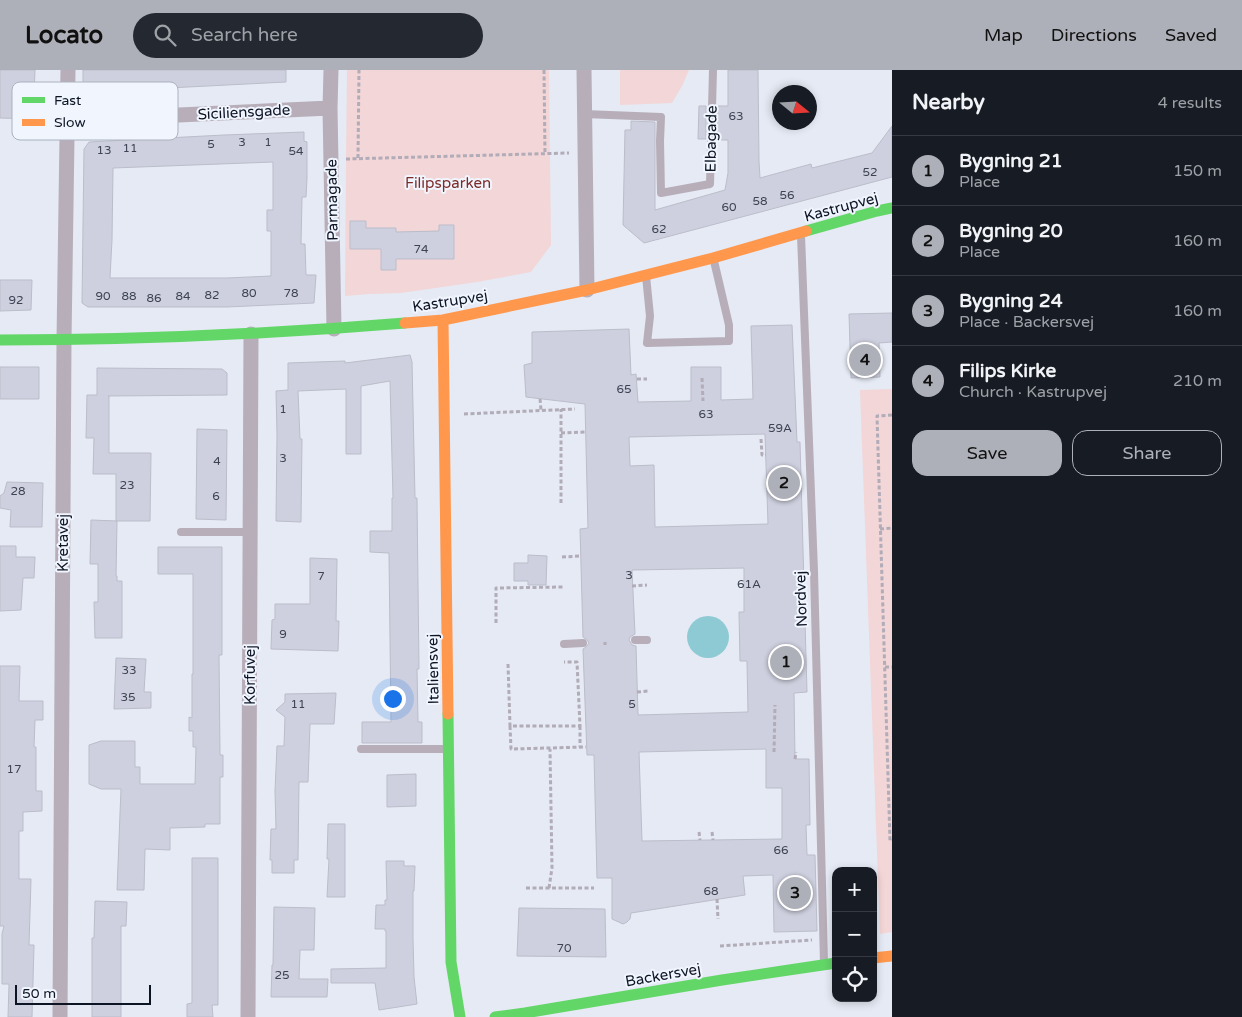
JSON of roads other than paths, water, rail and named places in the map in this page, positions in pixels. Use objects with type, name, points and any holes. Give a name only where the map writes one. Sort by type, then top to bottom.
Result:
[{"type":"street","name":"Parmagade","points":[[331,70],[334,329]]},
{"type":"street","points":[[584,70],[587,290]]},
{"type":"street","name":"Siciliensgade","points":[[178,115],[330,108]]},
{"type":"street","name":"Kretavej","points":[[60,1017],[64,340],[68,140]]},
{"type":"street","name":"Kastrupvej","points":[[0,340],[64,340],[251,334],[443,320],[587,290],[714,258],[892,208]]},
{"type":"street","name":"Italiensvej","points":[[443,320],[451,962],[460,1017]]},
{"type":"street","name":"Korfuvej","points":[[248,1017],[251,334]]},
{"type":"street","points":[[877,958],[892,956]]},
{"type":"street","name":"Backersvej","points":[[495,1017],[830,964]]},
{"type":"lane","name":"Elbagade","points":[[584,114],[661,117],[661,193],[710,184],[713,70]]},
{"type":"lane","name":"Nordvej","points":[[801,233],[814,571],[824,940],[830,964]]},
{"type":"lane","points":[[646,274],[650,316],[647,343],[729,341],[729,325],[714,258]]},
{"type":"lane","points":[[181,532],[250,532]]},
{"type":"lane","points":[[635,640],[647,640]]},
{"type":"lane","points":[[564,644],[583,643]]},
{"type":"lane","points":[[361,749],[449,749]]},
{"type":"water","points":[[708,616],[723,622],[729,637],[723,652],[708,658],[693,652],[687,637],[693,622]]},
{"type":"place","name":"Filips Kirke","points":[[865,360]]},
{"type":"place","name":"Bygning 20","points":[[784,483]]},
{"type":"place","name":"Bygning 21","points":[[786,662]]},
{"type":"place","name":"Bygning 24","points":[[795,893]]},
{"type":"park label","name":"Filipsparken","points":[[448,183]]}]
